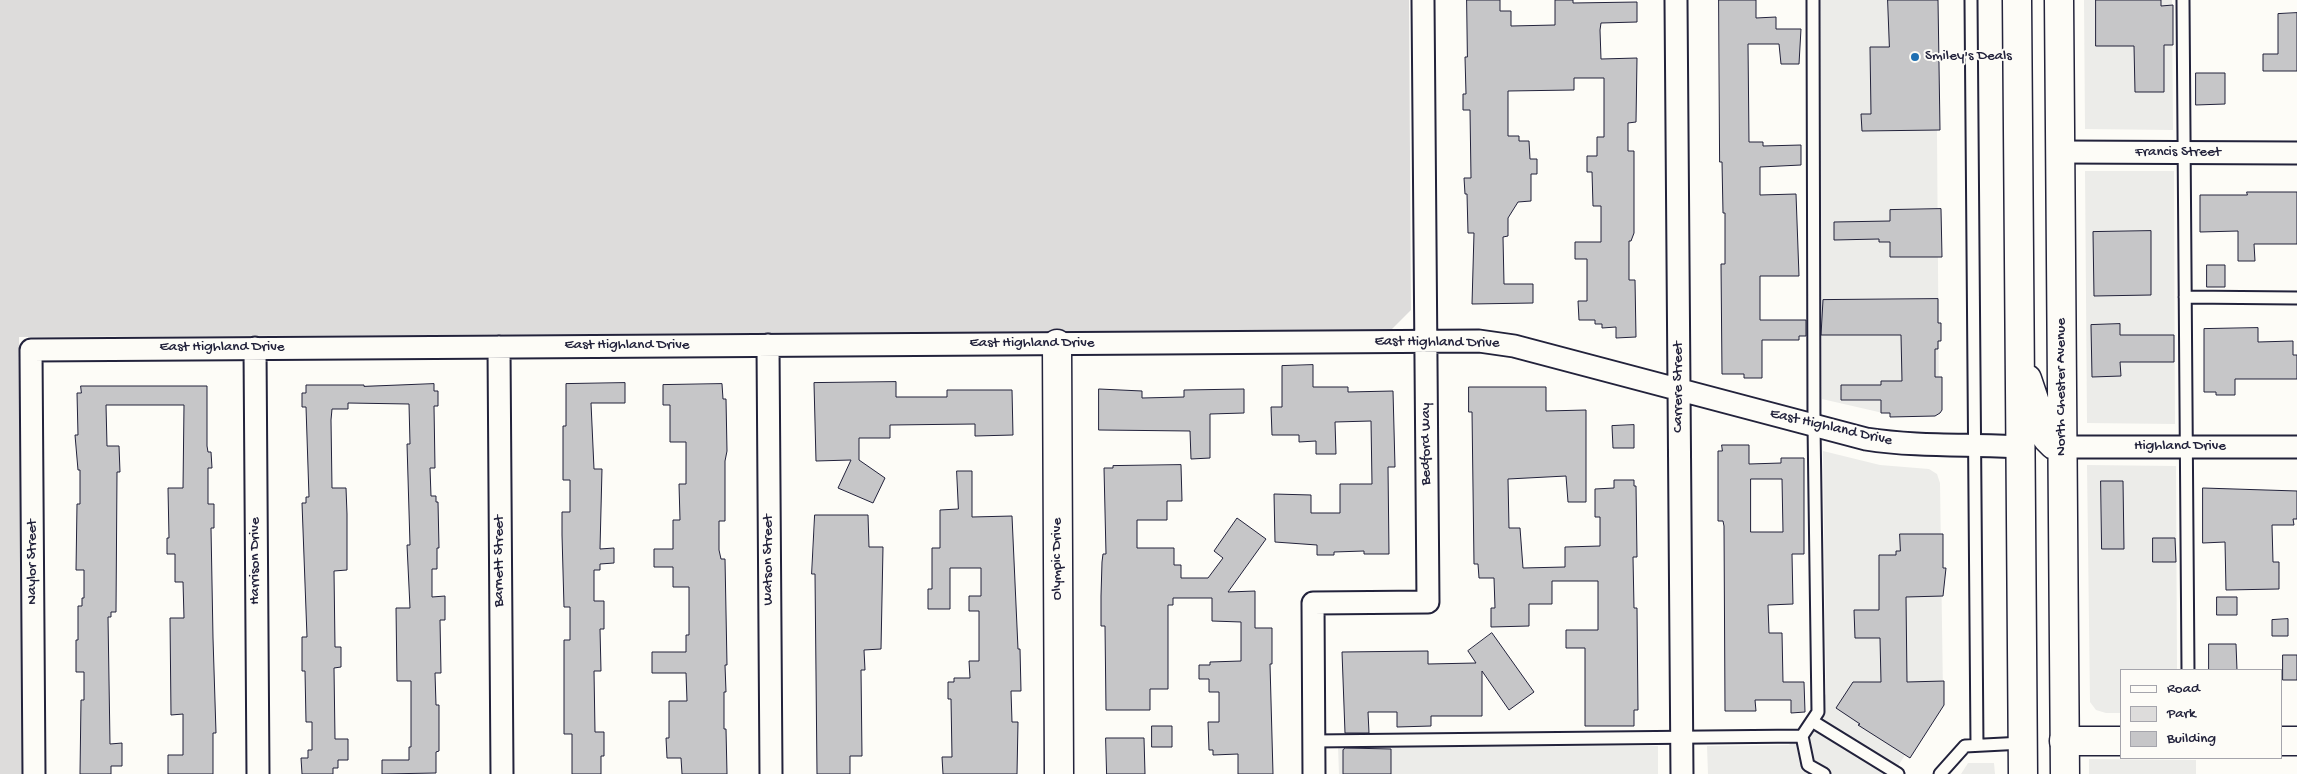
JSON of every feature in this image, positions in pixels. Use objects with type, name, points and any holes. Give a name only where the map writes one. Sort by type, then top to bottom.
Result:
[{"type":"main road","points":[[2017,0],[2023,774]]},
{"type":"main road","name":"North Chester Avenue","points":[[2059,0],[2065,774]]},
{"type":"main road","name":"Olympic Drive","points":[[1056,344],[1059,774]]},
{"type":"main road","points":[[2020,359],[2048,438],[2054,445],[2062,447]]},
{"type":"main road","points":[[2064,741],[2120,741]]},
{"type":"main road","points":[[2282,741],[2297,741]]},
{"type":"street","name":"Bedford Way","points":[[1314,774],[1313,603],[1428,602],[1424,0]]},
{"type":"street","name":"Carrere Street","points":[[1676,0],[1682,774]]},
{"type":"street","name":"Francis Street","points":[[2060,152],[2297,153]]},
{"type":"street","name":"East Highland Drive","points":[[31,350],[1479,342],[1514,346],[1866,440],[1905,445],[1976,444],[2020,447]]},
{"type":"street","name":"Watson Street","points":[[768,346],[771,774]]},
{"type":"street","name":"Barnett Street","points":[[499,347],[502,774]]},
{"type":"street","name":"Harrison Drive","points":[[255,348],[258,774]]},
{"type":"street","name":"Naylor Street","points":[[31,350],[34,774]]},
{"type":"street","name":"Highland Drive","points":[[2062,447],[2297,447]]},
{"type":"lane","points":[[1813,0],[1814,425],[1818,712],[1802,736],[1807,769],[1824,774]]},
{"type":"lane","points":[[1971,0],[1977,745]]},
{"type":"lane","points":[[2183,0],[2188,669]]},
{"type":"lane","points":[[2184,297],[2297,298]]},
{"type":"lane","points":[[1812,721],[1898,774]]},
{"type":"lane","points":[[1314,741],[1802,736]]},
{"type":"lane","points":[[1940,774],[1964,746],[2023,743]]},
{"type":"shaded area","points":[[1820,0],[1936,0],[1939,401],[1929,416],[1896,416],[1822,399]]},
{"type":"shaded area","points":[[2084,0],[2172,0],[2173,130],[2085,129]]},
{"type":"shaded area","points":[[2085,171],[2174,171],[2175,424],[2087,423]]},
{"type":"shaded area","points":[[1823,451],[1880,465],[1929,469],[1937,474],[1940,483],[1943,695],[1893,774],[1708,774],[1707,746],[1789,745],[1826,694]]},
{"type":"shaded area","points":[[2087,465],[2176,466],[2177,669],[2120,669],[2120,713],[2106,713],[2096,710],[2090,702]]},
{"type":"shaded area","points":[[1658,746],[1658,774],[1339,774],[1338,747]]},
{"type":"shaded area","points":[[2089,759],[2196,760],[2196,774],[2089,774]]},
{"type":"shaded area","points":[[1968,763],[1994,763],[1995,774],[1961,774]]},
{"type":"green space","points":[[0,0],[1409,0],[1411,310],[1391,330],[19,337],[24,774],[0,774]]},
{"type":"building","points":[[1467,0],[1500,0],[1500,11],[1511,11],[1511,26],[1555,25],[1555,0],[1573,0],[1573,3],[1637,2],[1637,22],[1601,23],[1600,30],[1601,59],[1637,58],[1636,122],[1628,123],[1628,151],[1634,151],[1634,233],[1631,241],[1629,241],[1629,280],[1635,280],[1636,337],[1616,338],[1616,327],[1602,328],[1602,324],[1595,324],[1595,320],[1579,320],[1578,301],[1587,301],[1587,259],[1575,259],[1575,242],[1601,242],[1601,206],[1593,206],[1592,172],[1587,172],[1587,156],[1597,156],[1597,137],[1604,137],[1604,78],[1574,78],[1574,90],[1508,91],[1508,136],[1519,136],[1519,141],[1529,141],[1530,159],[1537,159],[1537,174],[1531,174],[1531,201],[1518,202],[1508,218],[1508,236],[1503,237],[1504,284],[1533,284],[1533,303],[1472,304],[1474,233],[1468,233],[1467,194],[1465,194],[1464,178],[1471,178],[1470,110],[1463,110],[1463,94],[1466,94]]},
{"type":"building","points":[[1719,0],[1756,0],[1756,18],[1776,17],[1776,29],[1801,29],[1799,64],[1781,64],[1779,44],[1748,44],[1749,142],[1763,142],[1763,146],[1801,145],[1801,165],[1760,167],[1760,195],[1796,194],[1799,276],[1760,276],[1760,320],[1806,320],[1806,336],[1799,336],[1799,340],[1762,340],[1762,378],[1744,378],[1744,374],[1722,374],[1721,264],[1725,264],[1725,213],[1723,213],[1722,162],[1720,162]]},
{"type":"building","points":[[1888,0],[1938,0],[1940,130],[1862,131],[1861,114],[1871,114],[1870,47],[1889,47]]},
{"type":"building","points":[[2096,0],[2161,0],[2161,6],[2173,5],[2173,45],[2164,45],[2164,92],[2135,92],[2134,46],[2096,46]]},
{"type":"building","points":[[2297,13],[2297,71],[2263,71],[2263,54],[2278,54],[2278,14]]},
{"type":"building","points":[[2196,73],[2225,73],[2225,104],[2196,105]]},
{"type":"building","points":[[2247,192],[2297,192],[2297,244],[2254,244],[2255,261],[2238,261],[2238,231],[2200,232],[2200,195],[2247,195]]},
{"type":"building","points":[[1941,209],[1942,257],[1890,257],[1890,242],[1879,242],[1879,239],[1834,240],[1834,222],[1890,221],[1890,210]]},
{"type":"building","points":[[2151,231],[2151,295],[2094,296],[2093,232]]},
{"type":"building","points":[[2207,265],[2225,265],[2225,287],[2207,287]]},
{"type":"building","points":[[1938,299],[1938,323],[1941,323],[1941,341],[1938,341],[1938,349],[1935,349],[1935,377],[1942,377],[1942,410],[1940,413],[1935,416],[1890,417],[1890,413],[1881,413],[1881,400],[1841,400],[1841,385],[1881,385],[1881,381],[1902,381],[1901,335],[1821,335],[1823,300]]},
{"type":"building","points":[[2120,324],[2120,335],[2174,335],[2174,362],[2120,362],[2121,376],[2092,377],[2091,325]]},
{"type":"building","points":[[2258,328],[2258,342],[2293,341],[2293,355],[2297,355],[2297,379],[2235,379],[2235,395],[2216,395],[2216,392],[2204,392],[2204,329]]},
{"type":"building","points":[[1313,365],[1313,387],[1348,387],[1348,392],[1393,391],[1395,467],[1388,467],[1389,554],[1364,554],[1364,551],[1334,552],[1334,555],[1317,555],[1317,545],[1275,542],[1274,494],[1311,495],[1311,513],[1340,513],[1340,484],[1372,484],[1371,421],[1335,422],[1336,454],[1316,454],[1316,441],[1299,442],[1299,435],[1272,435],[1271,407],[1282,407],[1282,366]]},
{"type":"building","points":[[896,382],[896,397],[947,397],[947,390],[1012,390],[1013,435],[975,436],[975,424],[890,425],[890,438],[859,438],[859,460],[885,478],[873,503],[838,488],[851,460],[816,461],[814,383]]},
{"type":"building","points":[[625,383],[625,403],[591,403],[594,469],[602,469],[600,549],[614,548],[614,563],[600,564],[600,570],[594,570],[594,601],[604,601],[604,629],[600,629],[601,671],[594,671],[595,732],[604,732],[604,756],[601,756],[601,774],[572,774],[572,734],[564,734],[564,640],[570,640],[570,607],[564,607],[562,535],[562,512],[570,512],[570,480],[563,480],[563,426],[566,426],[566,384]]},
{"type":"building","points":[[434,384],[434,391],[438,391],[438,406],[434,406],[435,468],[430,468],[431,496],[436,496],[436,502],[438,502],[439,548],[437,548],[437,569],[432,569],[432,597],[445,596],[445,620],[440,620],[441,673],[435,673],[436,705],[439,705],[439,751],[436,752],[436,773],[382,774],[382,760],[409,760],[409,747],[411,747],[411,681],[397,681],[396,608],[410,608],[407,545],[410,545],[407,444],[410,444],[409,404],[348,403],[348,409],[332,409],[331,420],[332,488],[346,488],[347,514],[347,570],[334,571],[335,647],[341,647],[341,667],[334,668],[335,739],[348,739],[348,760],[338,760],[338,768],[333,768],[333,774],[302,774],[301,758],[308,758],[308,750],[312,750],[312,722],[306,722],[305,671],[302,671],[302,637],[307,637],[302,503],[306,503],[306,497],[309,497],[306,407],[302,407],[302,393],[306,393],[306,385]]},
{"type":"building","points":[[722,384],[723,399],[726,399],[727,451],[725,461],[725,521],[719,521],[719,550],[721,559],[725,559],[727,665],[725,665],[724,729],[726,729],[727,774],[682,774],[681,758],[667,758],[666,738],[669,738],[669,701],[687,701],[686,673],[652,673],[652,652],[686,652],[686,635],[689,635],[689,587],[673,587],[673,567],[654,567],[654,549],[673,549],[673,520],[680,520],[679,484],[686,484],[686,442],[670,442],[670,405],[663,405],[663,385]]},
{"type":"building","points":[[81,386],[207,386],[207,446],[208,452],[211,452],[212,468],[208,468],[208,504],[214,504],[214,528],[211,528],[216,733],[213,733],[213,774],[168,774],[168,755],[183,755],[183,714],[171,715],[170,618],[184,618],[183,582],[175,582],[175,554],[167,554],[167,538],[169,538],[168,488],[183,488],[184,405],[106,405],[107,446],[119,446],[120,472],[117,472],[116,612],[111,612],[111,617],[108,617],[110,744],[122,743],[122,766],[111,766],[111,774],[80,774],[81,700],[84,700],[84,672],[76,672],[76,640],[78,640],[78,606],[82,606],[82,598],[84,598],[84,570],[76,570],[77,504],[80,504],[80,470],[78,470],[75,435],[78,435],[77,393],[81,393]]},
{"type":"building","points":[[1469,387],[1546,387],[1546,411],[1586,410],[1586,502],[1568,502],[1566,476],[1508,479],[1509,528],[1520,528],[1523,568],[1565,567],[1565,547],[1600,546],[1600,517],[1595,517],[1595,489],[1614,488],[1614,480],[1634,480],[1634,486],[1636,486],[1637,557],[1633,557],[1634,608],[1637,608],[1638,710],[1634,710],[1634,726],[1585,726],[1585,648],[1566,648],[1566,630],[1598,630],[1598,581],[1552,581],[1552,604],[1529,604],[1529,626],[1491,627],[1491,608],[1495,608],[1494,578],[1479,578],[1478,564],[1474,564],[1472,412],[1469,412]]},
{"type":"building","points":[[1099,389],[1142,391],[1142,398],[1184,397],[1184,390],[1244,389],[1244,413],[1210,414],[1210,458],[1191,459],[1190,431],[1099,430]]},
{"type":"building","points":[[1634,425],[1634,448],[1613,448],[1612,426]]},
{"type":"building","points":[[1722,445],[1749,445],[1749,464],[1781,463],[1781,458],[1804,458],[1804,554],[1792,554],[1793,604],[1768,605],[1769,633],[1782,633],[1783,682],[1804,682],[1805,712],[1791,713],[1791,700],[1755,700],[1756,711],[1725,711],[1724,526],[1723,521],[1718,521],[1718,451],[1722,451]],"holes":[[[1751,479],[1782,479],[1783,532],[1751,532]]]},
{"type":"building","points":[[1181,465],[1182,501],[1167,501],[1167,520],[1137,520],[1137,548],[1174,548],[1174,565],[1181,565],[1181,578],[1208,578],[1223,558],[1214,551],[1237,518],[1266,539],[1228,592],[1255,591],[1255,628],[1272,628],[1272,664],[1270,664],[1273,774],[1238,774],[1238,754],[1213,755],[1213,750],[1209,750],[1208,722],[1219,722],[1219,692],[1209,692],[1209,679],[1199,679],[1199,665],[1210,665],[1210,662],[1241,661],[1241,622],[1212,621],[1212,598],[1173,598],[1173,605],[1168,605],[1168,689],[1150,689],[1150,710],[1106,710],[1105,626],[1101,626],[1102,562],[1103,554],[1106,554],[1104,468],[1113,468],[1113,466]]},
{"type":"building","points":[[957,471],[972,471],[972,517],[1012,516],[1021,691],[1011,691],[1012,722],[1018,722],[1017,774],[943,774],[942,757],[952,757],[951,699],[948,699],[948,682],[954,682],[954,678],[970,678],[969,661],[979,661],[979,611],[969,611],[969,596],[981,596],[981,568],[950,568],[950,609],[928,609],[928,589],[932,589],[932,548],[940,548],[940,510],[958,509]]},
{"type":"building","points":[[2101,481],[2123,481],[2124,549],[2102,549]]},
{"type":"building","points":[[2203,488],[2297,491],[2297,519],[2293,519],[2294,525],[2272,525],[2273,562],[2279,562],[2279,589],[2226,590],[2225,542],[2203,543]]},
{"type":"building","points":[[815,515],[868,515],[869,547],[883,547],[881,649],[864,650],[865,670],[861,670],[862,756],[850,756],[850,774],[817,774],[815,574],[812,574]]},
{"type":"building","points":[[1900,534],[1943,534],[1943,568],[1946,568],[1943,596],[1906,597],[1907,682],[1944,681],[1944,705],[1910,758],[1858,725],[1860,724],[1836,708],[1853,682],[1881,682],[1880,638],[1855,638],[1854,610],[1879,610],[1879,555],[1896,555],[1896,551],[1900,551]]},
{"type":"building","points":[[2153,538],[2175,538],[2176,562],[2153,562]]},
{"type":"building","points":[[2217,597],[2237,597],[2237,615],[2217,615]]},
{"type":"building","points":[[2288,619],[2288,636],[2272,636],[2272,620]]},
{"type":"building","points":[[1492,633],[1534,692],[1509,710],[1482,671],[1482,716],[1431,716],[1431,726],[1397,727],[1397,712],[1368,712],[1369,733],[1345,733],[1342,652],[1428,651],[1428,664],[1476,663],[1468,651]]},
{"type":"building","points":[[2209,644],[2236,644],[2237,669],[2209,669]]},
{"type":"building","points":[[2283,655],[2297,655],[2297,680],[2283,680]]},
{"type":"building","points":[[1152,726],[1172,726],[1172,747],[1152,747]]},
{"type":"building","points":[[1106,738],[1144,738],[1145,774],[1107,774]]},
{"type":"building","points":[[1346,748],[1391,749],[1391,774],[1343,774],[1343,750]]},
{"type":"place","name":"Smiley's Deals","points":[[1915,57]]}]
